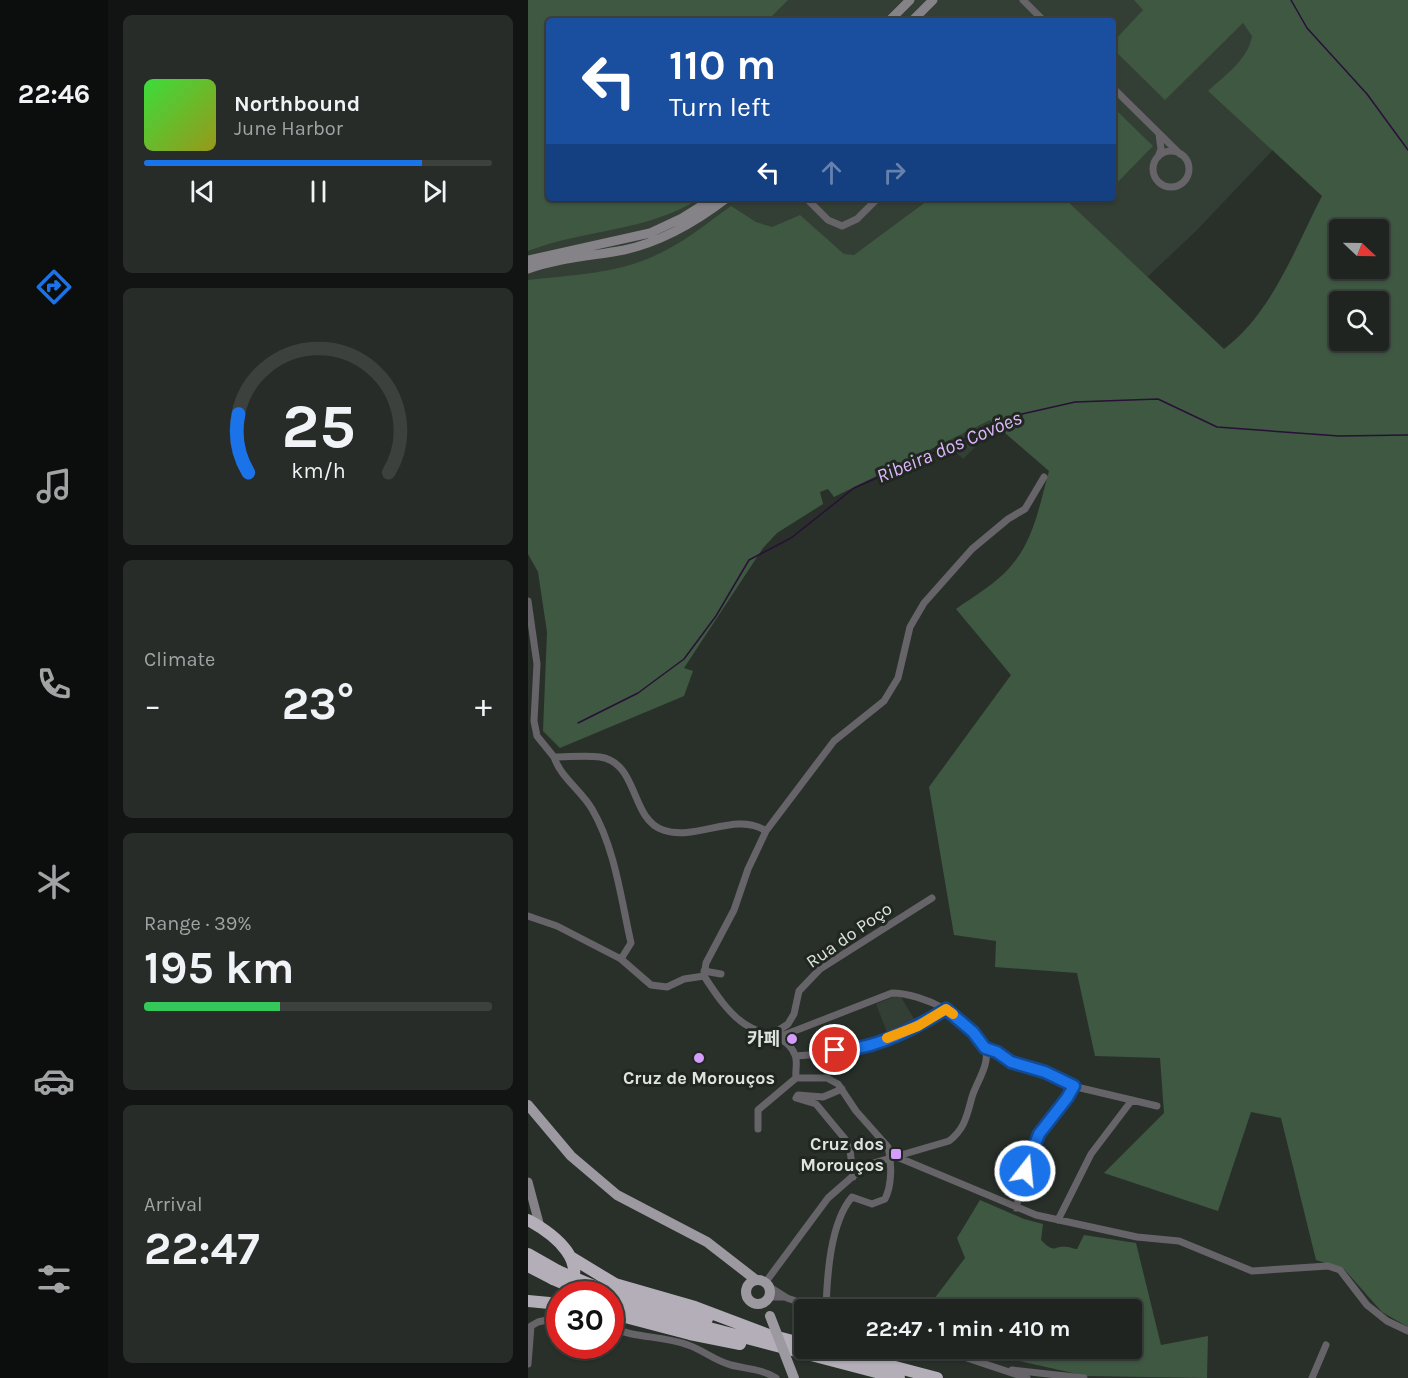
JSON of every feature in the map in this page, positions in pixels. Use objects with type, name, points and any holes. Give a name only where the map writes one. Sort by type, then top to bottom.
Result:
[{"type":"highway","points":[[528,1220],[558,1242],[572,1258],[615,1284],[695,1307],[769,1335]]},
{"type":"highway","points":[[528,1254],[565,1281]]},
{"type":"highway","points":[[572,1258],[574,1276],[572,1281]]},
{"type":"highway","points":[[528,1266],[570,1281]]},
{"type":"highway","points":[[624,1301],[794,1341]]},
{"type":"highway","points":[[624,1301],[778,1347],[899,1378]]},
{"type":"highway","points":[[531,1304],[546,1303]]},
{"type":"highway","points":[[624,1317],[718,1341],[778,1347]]},
{"type":"highway","points":[[865,1359],[937,1378]]},
{"type":"main road","points":[[528,1105],[571,1156],[617,1195],[707,1242],[762,1291],[794,1378]]},
{"type":"street","points":[[892,18],[910,0]]},
{"type":"street","points":[[915,18],[933,0]]},
{"type":"street","points":[[1023,0],[1041,18]]},
{"type":"street","points":[[1116,91],[1160,134],[1181,155],[1188,165],[1189,171],[1181,184],[1176,186],[1164,186],[1154,176],[1161,149],[1160,134]]},
{"type":"street","points":[[1157,158],[1169,152],[1181,155]]},
{"type":"street","points":[[528,260],[650,233],[682,218],[709,201]]},
{"type":"street","points":[[528,269],[626,249],[653,240],[684,226],[722,201]]},
{"type":"street","points":[[809,201],[828,220],[842,226],[857,219],[875,201]]},
{"type":"street","points":[[704,974],[735,910],[748,869],[766,831],[834,741],[884,701],[898,678],[910,627],[924,603],[972,549],[1025,509],[1044,477]]},
{"type":"street","points":[[528,601],[537,664],[536,729],[543,747],[554,757],[559,770],[592,809],[611,856],[631,943],[621,959]]},
{"type":"street","points":[[554,757],[601,757],[615,763],[627,775],[650,821],[661,830],[675,834],[745,824],[758,826],[766,831]]},
{"type":"street","name":"Rua do Poço","points":[[776,1036],[794,1014],[799,991],[820,969],[932,898]]},
{"type":"street","points":[[528,916],[557,926],[621,959],[651,985],[667,987],[684,979],[704,974],[721,974]]},
{"type":"street","points":[[704,974],[715,993],[746,1026],[776,1036],[796,1056],[796,1078]]},
{"type":"street","points":[[762,1291],[828,1198],[853,1177],[870,1164],[949,1141],[959,1134],[986,1061],[985,1048],[973,1032],[946,1009],[927,999],[905,993],[892,993],[776,1036]]},
{"type":"street","points":[[796,1056],[848,1050],[873,1043],[918,1026],[946,1009]]},
{"type":"street","points":[[985,1048],[997,1052],[1011,1062],[1045,1072],[1074,1086],[1157,1106]]},
{"type":"street","points":[[758,1129],[758,1110],[796,1078],[827,1078],[842,1089],[856,1111],[888,1147],[894,1158],[885,1199],[872,1204],[852,1197],[846,1207],[832,1242],[825,1299]]},
{"type":"street","points":[[1016,1208],[1033,1144],[1074,1086]]},
{"type":"street","points":[[842,1089],[823,1097],[798,1095],[796,1098],[816,1104],[845,1139],[850,1149],[853,1177]]},
{"type":"street","points":[[1058,1220],[1091,1154],[1132,1100]]},
{"type":"street","points":[[894,1158],[1016,1208],[1058,1220],[1137,1237],[1179,1241],[1252,1271],[1328,1266],[1340,1270],[1348,1277],[1367,1305],[1387,1321],[1408,1331]]},
{"type":"street","points":[[528,1183],[528,1197]]},
{"type":"street","points":[[528,1183],[540,1227]]},
{"type":"street","points":[[762,1291],[794,1300]]},
{"type":"street","points":[[762,1291],[787,1298]]},
{"type":"street","points":[[528,1364],[531,1326],[546,1320]]},
{"type":"street","points":[[624,1334],[647,1335],[688,1345],[716,1359],[766,1372],[776,1378]]},
{"type":"street","points":[[1312,1378],[1326,1346]]},
{"type":"street","points":[[972,1359],[1027,1378]]},
{"type":"street","points":[[1005,1370],[1084,1378]]},
{"type":"shaded area","points":[[667,0],[1408,0],[1307,114],[1196,231],[1107,315],[963,459],[772,270],[528,371],[528,169],[546,194],[546,201],[1116,201],[1116,18],[676,18]]},
{"type":"shaded area","points":[[893,997],[901,997],[917,1024],[888,1035],[876,1004]]},
{"type":"green space","points":[[528,0],[788,0],[770,18],[546,18],[546,201],[695,201],[659,218],[572,238],[528,251]]},
{"type":"green space","points":[[1134,0],[1408,0],[1408,1327],[1382,1312],[1344,1269],[1316,1260],[1281,1118],[1251,1112],[1218,1211],[1104,1173],[1164,1113],[1160,1058],[1095,1056],[1077,973],[995,967],[996,941],[954,935],[929,787],[1011,675],[956,609],[999,578],[1019,556],[1031,533],[1049,471],[990,420],[834,497],[828,489],[820,492],[823,504],[777,533],[763,548],[684,668],[693,671],[684,696],[560,748],[543,731],[547,632],[538,572],[528,554],[528,280],[592,273],[639,262],[674,246],[731,206],[756,222],[772,227],[800,215],[844,254],[854,255],[927,201],[1067,201],[1224,349],[1256,317],[1269,298],[1292,258],[1322,196],[1208,91],[1246,53],[1252,36],[1243,23],[1165,100],[1116,52],[1116,39],[1143,10]]},
{"type":"green space","points":[[1116,110],[1153,146],[1116,184]]},
{"type":"green space","points":[[980,1200],[1024,1219],[1043,1224],[1041,1240],[1052,1248],[1077,1249],[1084,1235],[1136,1243],[1161,1345],[1208,1336],[1207,1378],[1086,1376],[1010,1359],[1142,1359],[1142,1299],[934,1299],[965,1258],[957,1238]]},
{"type":"waterway","points":[[1291,0],[1307,28],[1367,94],[1408,150]]},
{"type":"waterway","name":"Ribeira dos Covões","points":[[578,723],[638,693],[684,659],[716,616],[749,560],[791,538],[854,488],[1022,414],[1075,402],[1158,399],[1217,427],[1339,436],[1408,435]]},
{"type":"slow traffic","points":[[887,1038],[918,1026],[946,1009],[953,1014]]},
{"type":"place","name":"카페","points":[[792,1039]]},
{"type":"place","name":"Cruz de Morouços","points":[[699,1058]]},
{"type":"place","name":"Cruz dos Morouços","points":[[896,1154]]},
{"type":"route","points":[[835,1050],[848,1050],[873,1043],[918,1026],[946,1009],[973,1032],[985,1048],[997,1052],[1011,1062],[1045,1072],[1063,1083],[1074,1086],[1072,1092],[1043,1127],[1033,1144],[1025,1171]]}]
